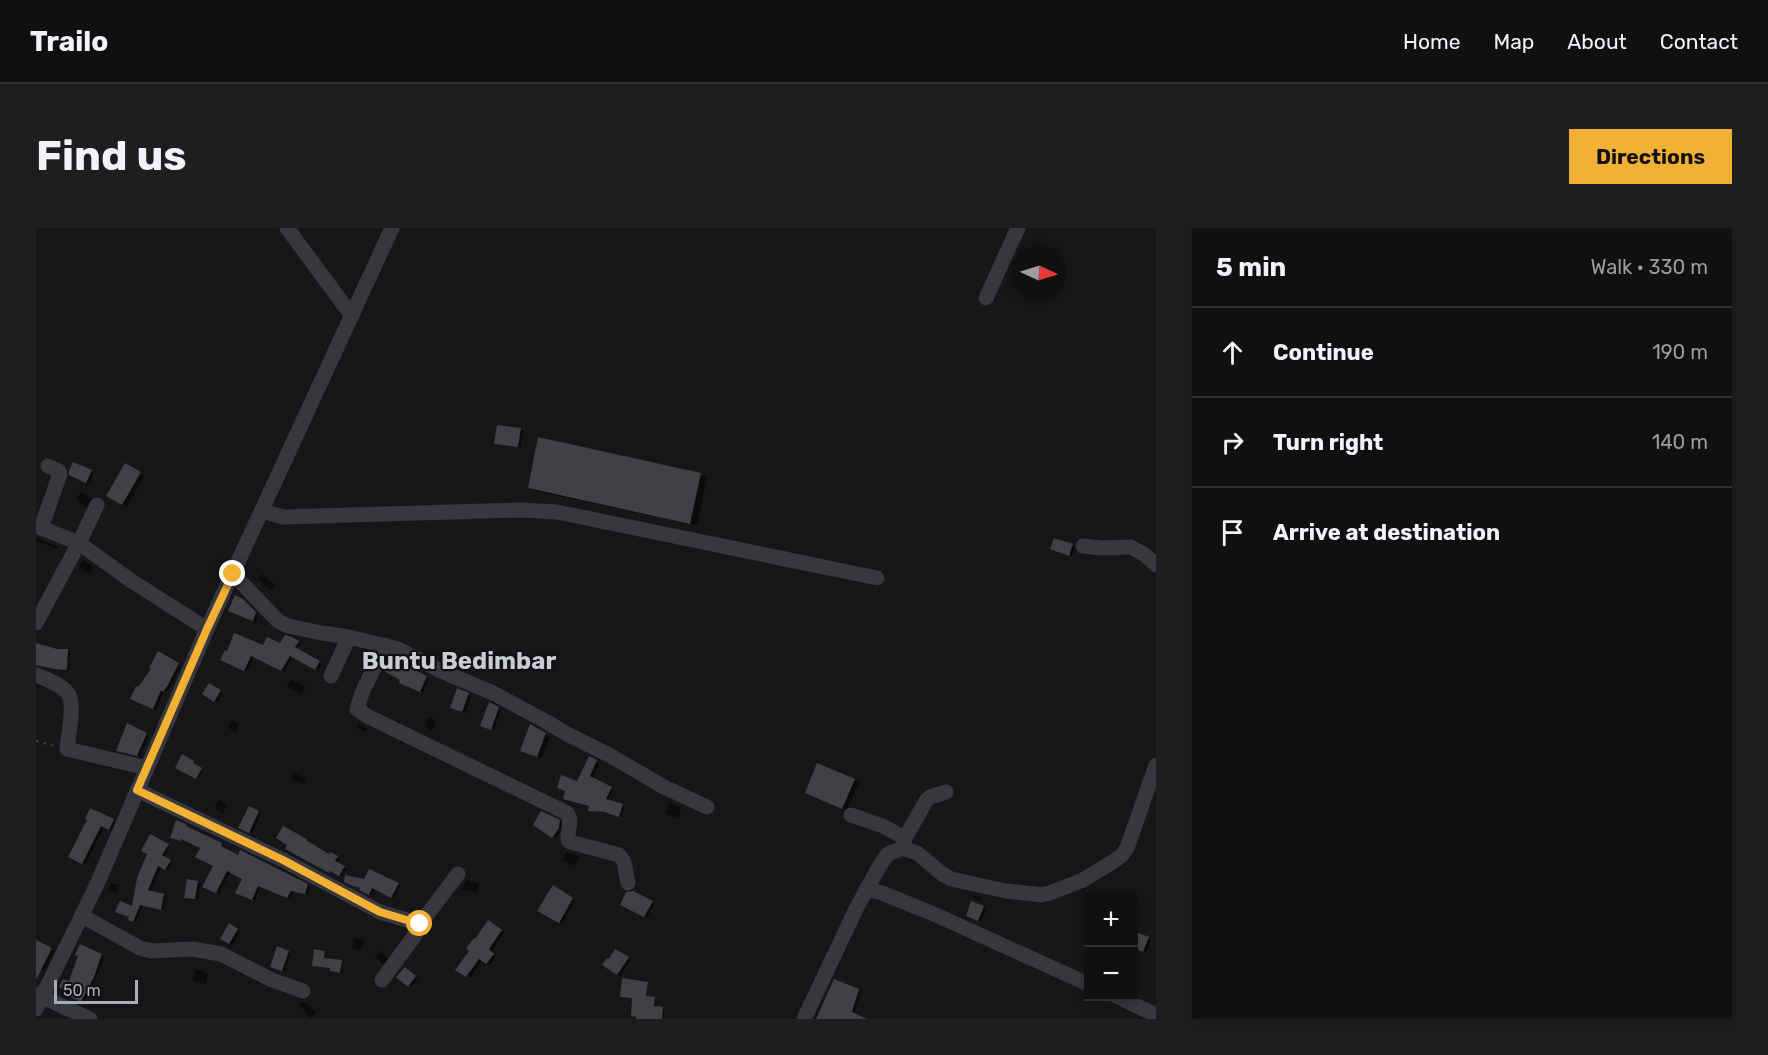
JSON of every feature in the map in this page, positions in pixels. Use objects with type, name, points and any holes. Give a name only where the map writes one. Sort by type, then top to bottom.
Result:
[{"type":"street","points":[[287,228],[355,308]]},
{"type":"street","points":[[90,1019],[38,1000],[98,882],[207,629],[392,228]]},
{"type":"street","points":[[986,298],[1018,228]]},
{"type":"street","points":[[48,466],[59,471],[60,474],[39,527],[79,543],[130,580],[207,629]]},
{"type":"street","points":[[36,623],[97,505]]},
{"type":"street","points":[[262,511],[283,517],[522,510],[557,512],[877,578]]},
{"type":"street","points":[[1083,546],[1134,547],[1156,565]]},
{"type":"street","points":[[233,574],[278,621],[296,628],[349,637],[398,649],[439,670],[493,693],[609,755],[664,788],[707,807]]},
{"type":"street","points":[[331,676],[349,637]]},
{"type":"street","points":[[385,645],[362,693],[357,709],[367,716],[567,813],[570,824],[568,840],[619,855],[624,862],[628,883]]},
{"type":"street","points":[[36,675],[57,685],[68,694],[71,706],[67,749],[147,768]]},
{"type":"street","points":[[851,815],[883,826],[951,879],[1006,891],[1042,895],[1083,880],[1122,855],[1127,848],[1156,765]]},
{"type":"street","points":[[137,790],[283,860],[380,912],[420,924]]},
{"type":"street","points":[[804,1019],[826,969],[880,865],[888,854],[904,843],[926,801],[930,797],[946,792]]},
{"type":"street","points":[[382,980],[458,874]]},
{"type":"street","points":[[866,889],[882,893],[936,915],[1084,982]]},
{"type":"street","points":[[82,915],[140,948],[152,951],[192,949],[221,954],[272,980],[303,991]]},
{"type":"street","points":[[1127,1001],[1156,1015]]},
{"type":"path","points":[[36,741],[67,749]]},
{"type":"building","points":[[497,425],[521,428],[518,447],[494,444]]},
{"type":"building","points":[[538,437],[701,473],[690,524],[528,488]]},
{"type":"building","points":[[73,462],[92,470],[86,483],[69,475]]},
{"type":"building","points":[[125,463],[141,472],[122,505],[106,496]]},
{"type":"building","points":[[1054,538],[1073,544],[1069,556],[1050,549]]},
{"type":"building","points":[[235,595],[243,599],[256,612],[253,621],[228,611]]},
{"type":"building","points":[[234,633],[263,645],[267,637],[280,643],[285,635],[292,637],[299,641],[295,647],[320,661],[315,670],[290,656],[281,671],[251,656],[244,671],[220,660],[225,650],[227,651]]},
{"type":"building","points":[[36,643],[57,649],[68,649],[67,670],[36,665]]},
{"type":"building","points":[[158,651],[179,663],[168,685],[163,692],[161,690],[153,709],[130,699],[136,686],[138,687],[151,669],[149,668]]},
{"type":"building","points":[[390,657],[427,676],[420,692],[399,683],[400,680],[384,671]]},
{"type":"building","points":[[209,683],[221,690],[214,702],[202,694]]},
{"type":"building","points":[[457,688],[469,693],[462,712],[450,708]]},
{"type":"building","points":[[489,702],[499,707],[491,730],[480,726]]},
{"type":"building","points":[[127,723],[147,733],[137,756],[116,751]]},
{"type":"building","points":[[530,724],[546,733],[537,757],[520,751]]},
{"type":"building","points":[[182,754],[202,768],[196,779],[175,768]]},
{"type":"building","points":[[589,756],[597,760],[590,776],[612,787],[606,799],[623,804],[619,817],[604,812],[588,811],[589,806],[563,799],[565,791],[557,788],[561,775],[577,781]]},
{"type":"building","points":[[817,763],[855,779],[842,809],[805,793]]},
{"type":"building","points":[[249,806],[259,811],[249,833],[238,828]]},
{"type":"building","points":[[90,808],[114,819],[109,830],[101,826],[82,864],[68,857],[87,820],[85,819]]},
{"type":"building","points":[[541,811],[560,820],[559,828],[552,838],[533,825]]},
{"type":"building","points":[[176,820],[222,843],[221,846],[238,855],[240,850],[308,884],[305,894],[291,891],[287,898],[258,886],[252,900],[235,893],[242,879],[227,871],[216,893],[202,887],[213,866],[195,857],[200,848],[181,839],[181,841],[170,838]]},
{"type":"building","points":[[283,826],[329,854],[330,852],[338,856],[335,861],[345,866],[339,876],[285,849],[287,845],[276,838]]},
{"type":"building","points":[[150,834],[169,844],[162,855],[171,860],[165,870],[158,866],[148,890],[164,894],[161,910],[140,905],[133,922],[128,920],[129,917],[115,912],[120,901],[132,906],[137,878],[147,854],[141,851]]},
{"type":"building","points":[[369,869],[399,883],[391,898],[372,888],[369,895],[359,890],[360,888],[344,882],[345,875],[364,879]]},
{"type":"building","points":[[187,879],[198,881],[195,899],[184,898]]},
{"type":"building","points":[[553,885],[573,898],[559,923],[537,911]]},
{"type":"building","points":[[633,891],[653,901],[644,917],[620,905],[626,892]]},
{"type":"building","points":[[971,901],[984,906],[978,921],[966,916]]},
{"type":"building","points":[[488,920],[502,930],[489,949],[494,954],[486,964],[479,959],[466,977],[455,970],[469,951],[466,948]]},
{"type":"building","points":[[229,923],[238,929],[229,944],[220,939]]},
{"type":"building","points":[[1138,933],[1149,937],[1143,952],[1138,950]]},
{"type":"building","points":[[36,940],[52,948],[36,980]]},
{"type":"building","points":[[80,944],[102,954],[94,977],[81,1002],[69,996],[71,992],[59,987],[63,979],[69,981]]},
{"type":"building","points":[[277,946],[289,951],[282,971],[270,967]]},
{"type":"building","points":[[314,949],[325,951],[324,958],[342,960],[340,973],[330,971],[330,968],[312,966]]},
{"type":"building","points":[[615,949],[629,957],[617,975],[602,965]]},
{"type":"building","points":[[405,967],[416,976],[408,987],[396,977]]},
{"type":"building","points":[[622,978],[648,982],[646,996],[655,997],[654,1006],[663,1007],[662,1019],[636,1019],[631,1016],[632,998],[620,997]]},
{"type":"building","points":[[834,979],[859,989],[852,1012],[867,1019],[816,1019]]},
{"type":"district","name":"Buntu Bedimbar","points":[[459,661]]},
{"type":"route","points":[[233,574],[137,790],[283,860],[380,912],[420,924]]}]
